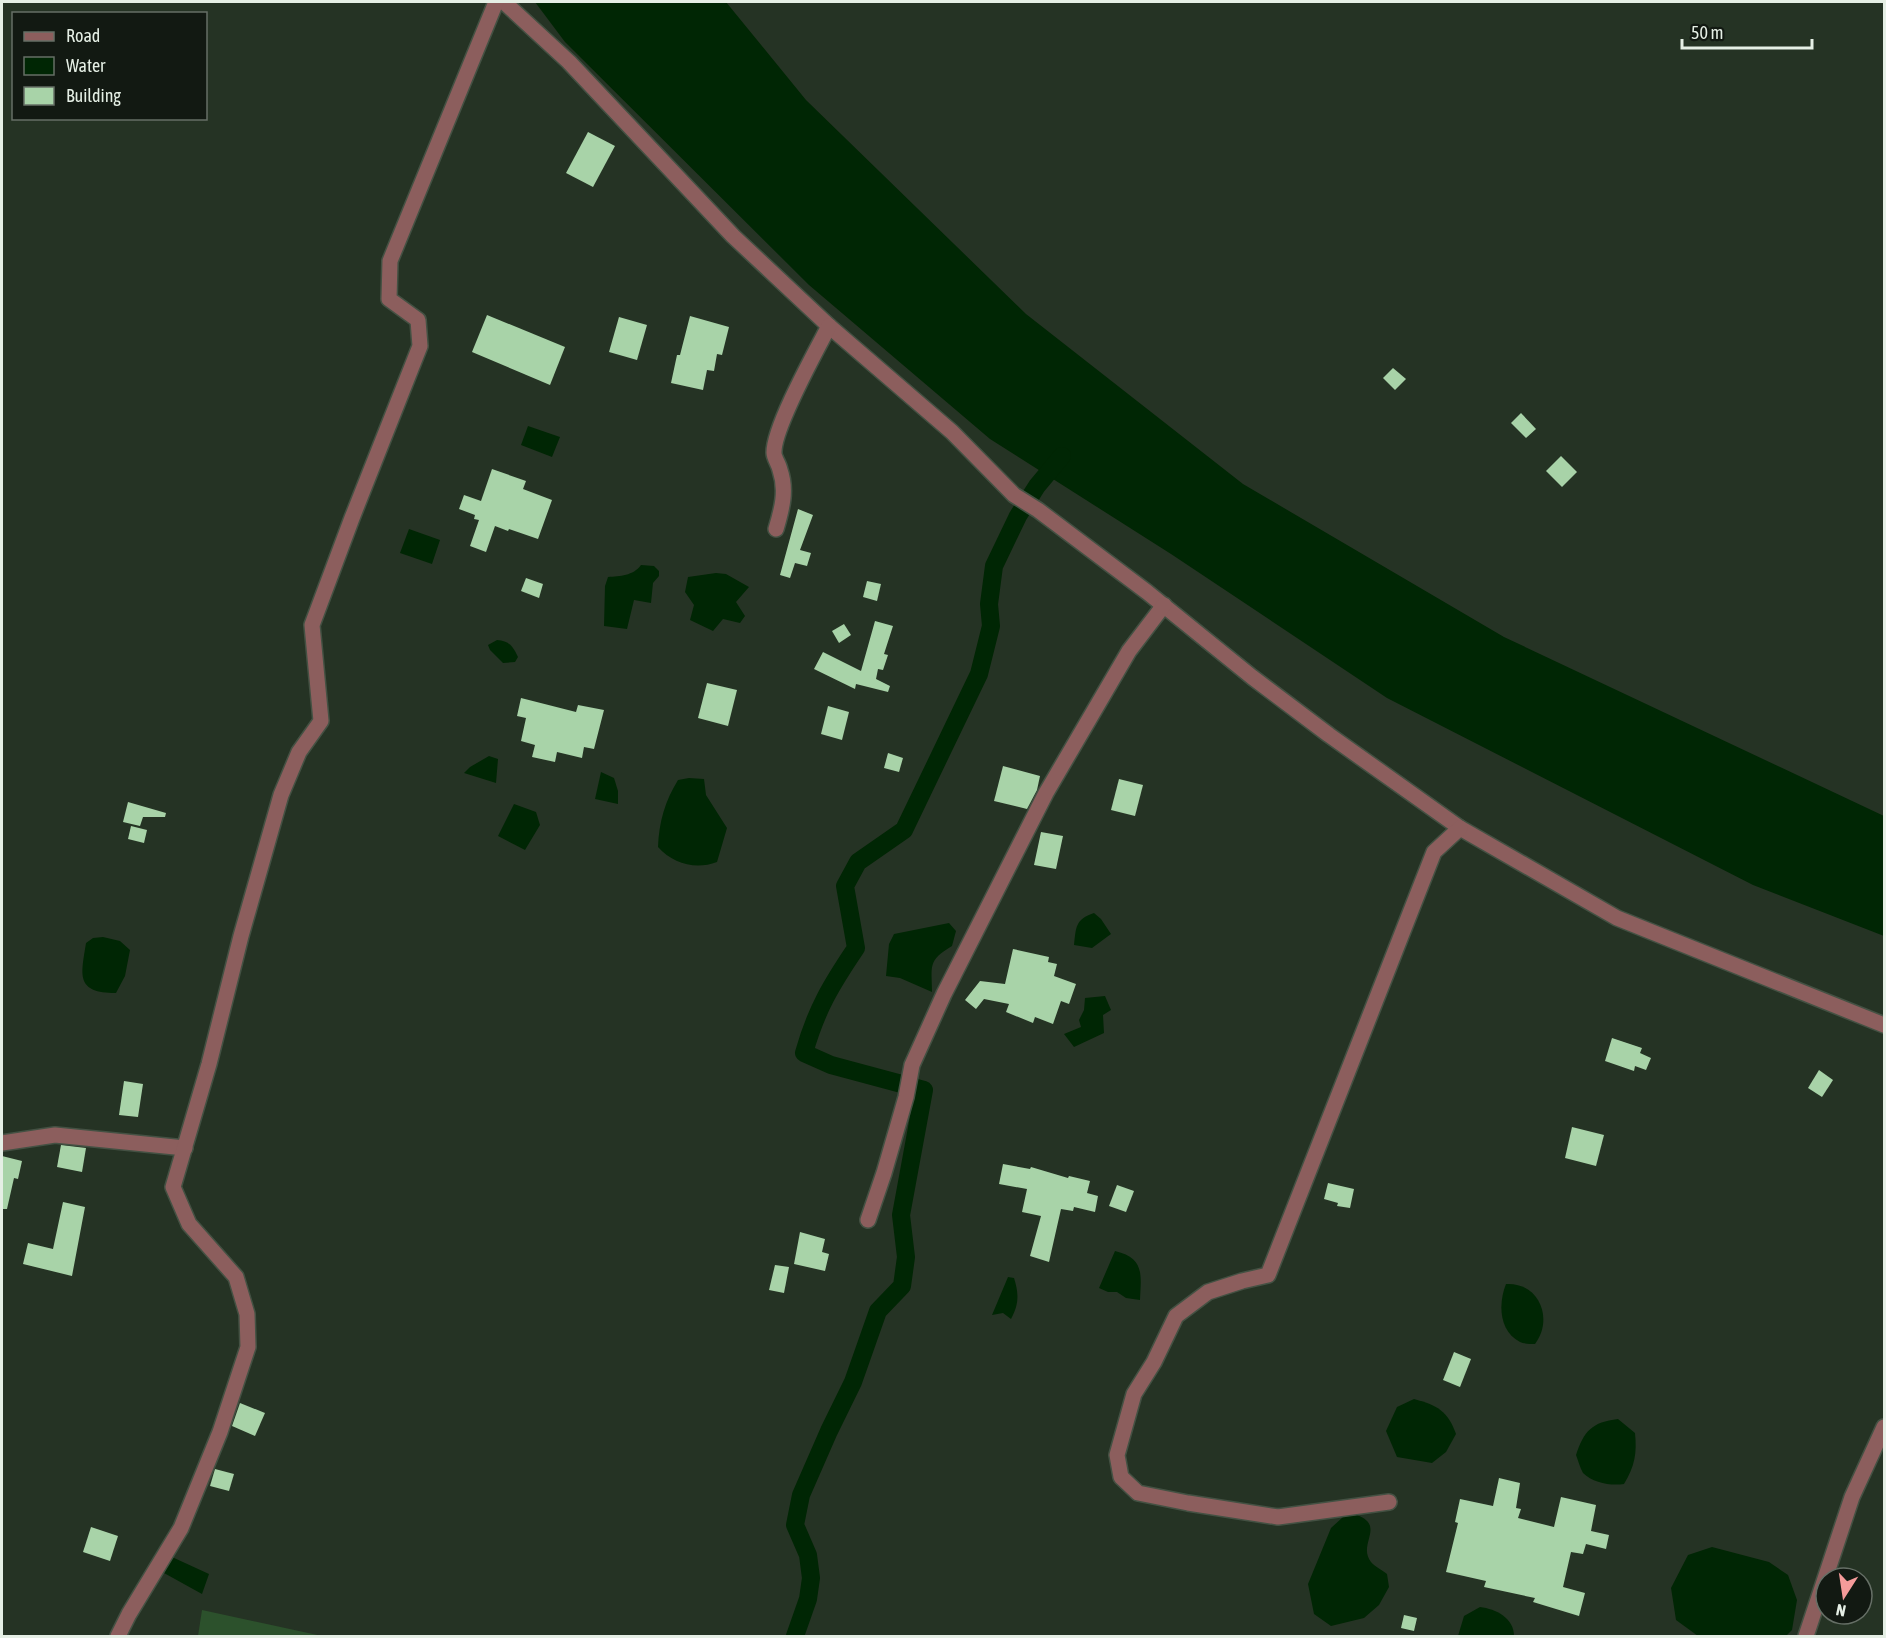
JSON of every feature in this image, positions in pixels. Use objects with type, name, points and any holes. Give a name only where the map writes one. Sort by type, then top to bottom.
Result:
[{"type":"street","points":[[118,1636],[181,1528],[220,1432],[248,1347],[248,1314],[236,1277],[189,1224],[173,1187],[281,795],[299,752],[321,721],[312,625],[420,346],[418,320],[389,299],[390,261],[496,2]]},
{"type":"street","points":[[504,2],[569,62],[733,236],[829,326],[952,432],[1014,495],[1038,510],[1164,605],[1252,677],[1321,729],[1460,828],[1617,918],[1884,1025]]},
{"type":"street","points":[[776,529],[782,510],[784,488],[774,454],[777,435],[802,378],[829,326]]},
{"type":"street","points":[[868,1220],[906,1097],[912,1065],[944,994],[1046,793],[1129,651],[1164,605]]},
{"type":"street","points":[[1389,1502],[1278,1517],[1188,1503],[1138,1493],[1121,1477],[1117,1455],[1134,1394],[1154,1362],[1176,1316],[1208,1292],[1268,1275],[1434,852],[1460,828]]},
{"type":"street","points":[[2,1143],[55,1135],[185,1149]]},
{"type":"street","points":[[1806,1636],[1852,1497],[1884,1427]]},
{"type":"shaded area","points":[[202,1610],[322,1636],[198,1636]]},
{"type":"water","points":[[535,2],[726,2],[806,100],[1026,314],[1243,484],[1504,637],[1884,816],[1884,936],[1753,885],[1387,698],[1171,554],[990,439],[809,285],[565,42]]},
{"type":"water","points":[[528,426],[560,437],[552,457],[521,445]]},
{"type":"water","points":[[409,529],[440,540],[432,564],[400,553]]},
{"type":"water","points":[[641,565],[654,566],[659,571],[659,576],[653,583],[651,603],[634,600],[627,629],[604,626],[605,586],[608,577],[622,576],[638,569]]},
{"type":"water","points":[[726,574],[749,587],[736,602],[745,616],[740,623],[723,619],[713,631],[690,620],[694,605],[685,592],[688,577]]},
{"type":"water","points":[[497,640],[508,643],[512,647],[518,657],[515,662],[503,663],[490,650],[488,645]]},
{"type":"water","points":[[489,756],[498,759],[496,783],[464,773],[470,767]]},
{"type":"water","points":[[601,772],[614,778],[618,791],[618,804],[595,799]]},
{"type":"water","points":[[704,779],[706,795],[727,828],[717,862],[701,865],[685,864],[671,858],[658,847],[661,820],[666,804],[678,780]]},
{"type":"water","points":[[514,804],[536,812],[540,825],[525,850],[498,836]]},
{"type":"water","points":[[1094,913],[1111,934],[1092,948],[1074,945],[1076,929],[1080,921]]},
{"type":"water","points":[[949,923],[956,931],[952,946],[938,956],[933,965],[932,992],[900,978],[886,976],[889,944],[894,934]]},
{"type":"water","points":[[103,937],[120,941],[130,950],[125,976],[116,993],[93,990],[87,986],[82,973],[86,943],[93,938]]},
{"type":"water","points":[[1105,996],[1111,1010],[1103,1015],[1104,1033],[1074,1047],[1064,1034],[1081,1027],[1079,1020],[1084,1010],[1085,998]]},
{"type":"water","points":[[1115,1251],[1132,1258],[1136,1263],[1140,1275],[1140,1300],[1126,1298],[1117,1292],[1108,1292],[1099,1288]]},
{"type":"water","points":[[1008,1277],[1014,1278],[1017,1294],[1016,1309],[1011,1319],[1003,1313],[992,1315]]},
{"type":"water","points":[[1506,1284],[1518,1285],[1527,1289],[1540,1304],[1543,1324],[1541,1334],[1535,1344],[1520,1342],[1513,1337],[1504,1324],[1501,1308]]},
{"type":"water","points":[[1414,1399],[1441,1410],[1456,1434],[1446,1452],[1432,1463],[1397,1457],[1386,1431],[1397,1407]]},
{"type":"water","points":[[1618,1419],[1635,1433],[1636,1447],[1631,1471],[1624,1484],[1614,1485],[1602,1483],[1583,1473],[1576,1455],[1582,1440],[1590,1429],[1609,1420]]},
{"type":"water","points":[[1357,1515],[1369,1524],[1368,1555],[1372,1564],[1387,1574],[1389,1587],[1379,1605],[1364,1618],[1331,1626],[1314,1614],[1308,1584],[1331,1528],[1343,1517]]},
{"type":"water","points":[[1712,1547],[1769,1562],[1788,1575],[1797,1600],[1792,1630],[1786,1636],[1698,1636],[1676,1620],[1671,1588],[1688,1555]]},
{"type":"water","points":[[172,1557],[209,1574],[202,1594],[164,1573]]},
{"type":"water","points":[[1480,1607],[1492,1610],[1507,1619],[1514,1636],[1458,1636],[1464,1616]]},
{"type":"building","points":[[588,132],[615,146],[593,187],[566,173]]},
{"type":"building","points":[[487,315],[565,347],[550,385],[472,352]]},
{"type":"building","points":[[690,316],[729,327],[722,355],[717,354],[714,371],[707,370],[703,390],[671,383],[677,355],[680,355]]},
{"type":"building","points":[[619,317],[647,325],[637,360],[609,352]]},
{"type":"building","points":[[1393,368],[1406,379],[1395,390],[1383,378]]},
{"type":"building","points":[[1521,413],[1536,429],[1526,438],[1511,423]]},
{"type":"building","points":[[1561,456],[1577,472],[1562,487],[1546,471]]},
{"type":"building","points":[[492,469],[526,481],[523,489],[552,500],[538,539],[495,526],[486,552],[470,546],[479,520],[474,519],[475,515],[459,509],[464,495],[481,501]]},
{"type":"building","points":[[798,509],[813,515],[800,550],[811,553],[807,566],[795,563],[790,578],[780,575]]},
{"type":"building","points":[[526,578],[543,584],[539,598],[521,591]]},
{"type":"building","points":[[867,581],[881,584],[877,601],[863,597]]},
{"type":"building","points":[[875,621],[893,626],[884,654],[888,655],[883,670],[878,669],[876,679],[890,686],[888,692],[856,684],[855,689],[814,669],[823,652],[861,671]]},
{"type":"building","points":[[844,624],[851,635],[839,643],[832,631]]},
{"type":"building","points":[[707,683],[737,690],[728,726],[698,718]]},
{"type":"building","points":[[521,698],[576,712],[578,705],[604,710],[594,749],[584,747],[582,758],[557,752],[555,762],[532,757],[535,745],[521,741],[526,718],[517,716]]},
{"type":"building","points":[[828,706],[849,712],[842,740],[821,734]]},
{"type":"building","points":[[888,753],[903,758],[899,772],[884,768]]},
{"type":"building","points":[[1003,766],[1040,776],[1037,790],[1027,809],[994,801]]},
{"type":"building","points":[[1119,779],[1143,785],[1135,816],[1111,810]]},
{"type":"building","points":[[128,802],[166,813],[165,817],[143,817],[140,826],[123,822]]},
{"type":"building","points":[[131,826],[147,830],[144,843],[128,839]]},
{"type":"building","points":[[1041,832],[1063,836],[1056,869],[1034,865]]},
{"type":"building","points":[[1013,949],[1049,957],[1048,962],[1057,964],[1054,976],[1076,984],[1069,1004],[1061,1001],[1053,1024],[1035,1017],[1033,1023],[1006,1012],[1009,1004],[984,999],[976,1009],[965,1000],[980,981],[1005,984]]},
{"type":"building","points":[[1612,1038],[1642,1048],[1640,1053],[1651,1058],[1646,1070],[1635,1066],[1634,1071],[1605,1061]]},
{"type":"building","points":[[1819,1070],[1833,1080],[1822,1097],[1808,1088]]},
{"type":"building","points":[[124,1081],[143,1084],[138,1117],[119,1115]]},
{"type":"building","points":[[1572,1127],[1604,1135],[1596,1166],[1565,1158]]},
{"type":"building","points":[[61,1145],[86,1148],[82,1172],[57,1167]]},
{"type":"building","points":[[2,1156],[22,1161],[18,1179],[14,1178],[7,1209],[2,1209]]},
{"type":"building","points":[[1003,1164],[1030,1169],[1031,1167],[1068,1178],[1069,1176],[1090,1181],[1087,1193],[1098,1196],[1095,1212],[1074,1207],[1073,1211],[1061,1209],[1049,1262],[1030,1256],[1041,1216],[1022,1212],[1027,1189],[999,1184]]},
{"type":"building","points":[[1328,1183],[1354,1189],[1350,1208],[1337,1206],[1338,1203],[1324,1199]]},
{"type":"building","points":[[1117,1185],[1134,1191],[1126,1212],[1109,1206]]},
{"type":"building","points":[[63,1202],[85,1207],[72,1276],[23,1264],[28,1243],[53,1249]]},
{"type":"building","points":[[800,1232],[825,1239],[822,1252],[829,1254],[825,1271],[794,1264]]},
{"type":"building","points":[[775,1265],[789,1267],[784,1293],[769,1290]]},
{"type":"building","points":[[1454,1352],[1471,1359],[1460,1387],[1443,1380]]},
{"type":"building","points":[[240,1403],[265,1413],[255,1436],[232,1426]]},
{"type":"building","points":[[215,1469],[234,1474],[229,1491],[210,1486]]},
{"type":"building","points":[[1499,1478],[1520,1483],[1516,1508],[1521,1509],[1518,1518],[1554,1527],[1561,1497],[1596,1505],[1591,1531],[1609,1535],[1606,1549],[1586,1544],[1583,1554],[1571,1552],[1563,1587],[1585,1593],[1579,1616],[1533,1602],[1535,1598],[1484,1587],[1486,1581],[1446,1572],[1458,1523],[1455,1522],[1460,1499],[1493,1506]]},
{"type":"building","points":[[91,1527],[118,1536],[110,1561],[83,1552]]},
{"type":"building","points":[[1404,1615],[1417,1618],[1414,1631],[1401,1628]]},
{"type":"waterway","points":[[795,1636],[808,1599],[811,1578],[808,1555],[795,1525],[801,1495],[853,1382],[878,1311],[902,1286],[906,1257],[901,1215],[924,1090],[831,1065],[804,1053],[825,998],[856,948],[845,886],[858,862],[904,830],[979,674],[991,626],[989,604],[994,566],[1018,516],[1037,486],[1062,456]]}]
